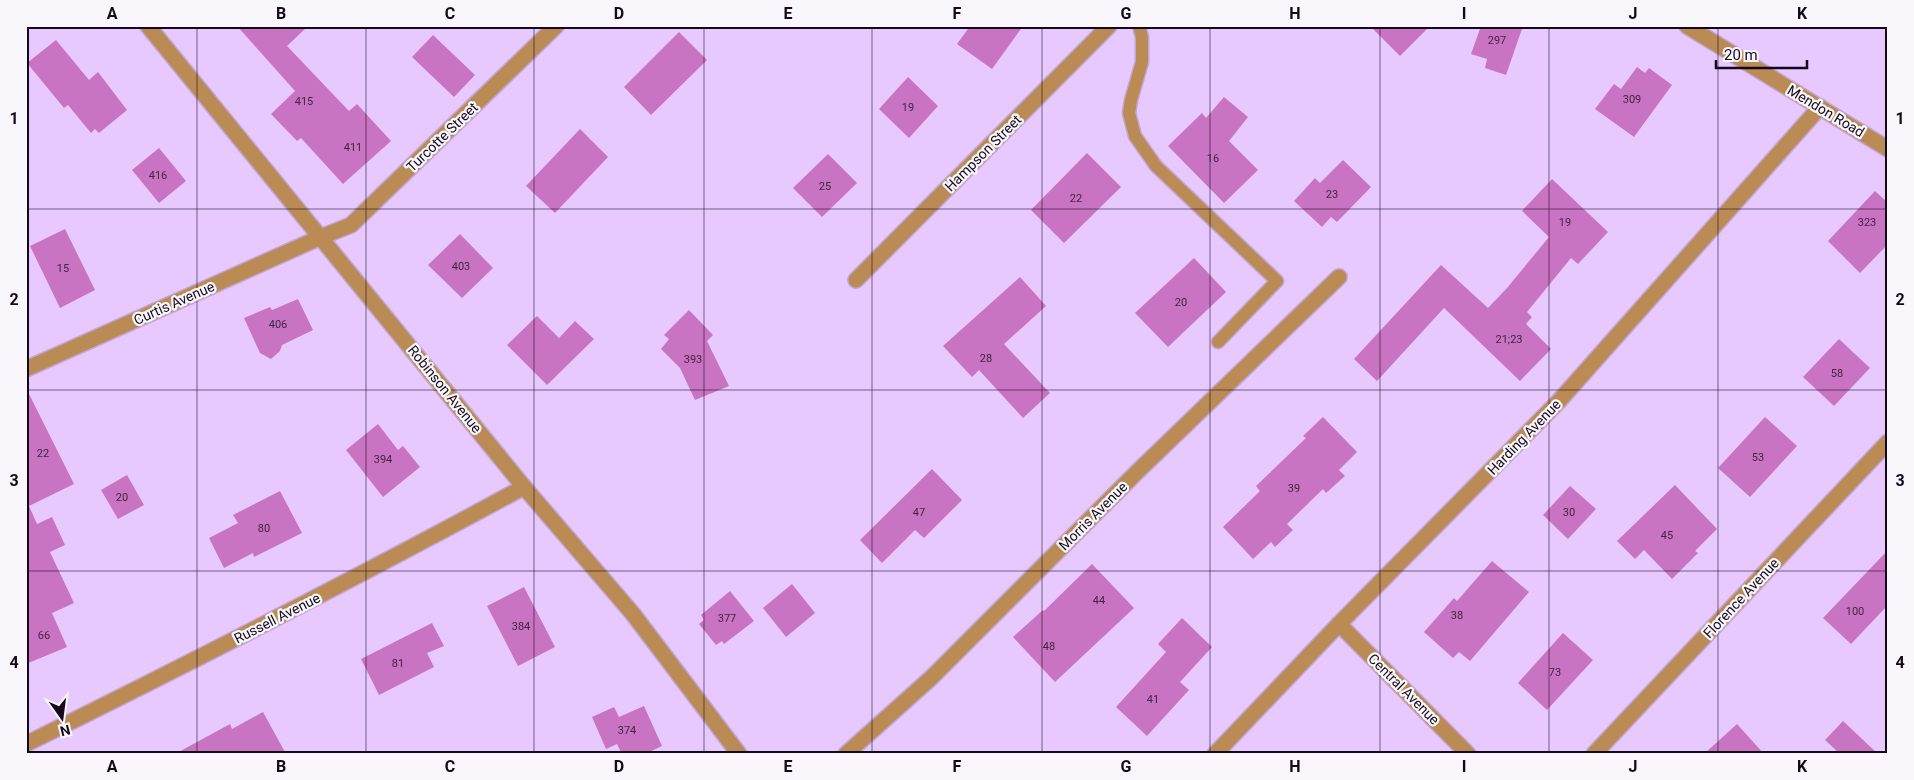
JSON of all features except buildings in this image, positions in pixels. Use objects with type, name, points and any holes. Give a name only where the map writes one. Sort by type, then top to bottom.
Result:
[{"type":"street","name":"Robinson Avenue","points":[[148,26],[524,487],[632,614],[739,754]]},
{"type":"street","name":"Turcotte Street","points":[[321,237],[352,226],[556,26]]},
{"type":"street","name":"Hampson Street","points":[[856,280],[1109,26]]},
{"type":"street","name":"Mendon Road","points":[[1687,26],[1888,149]]},
{"type":"street","name":"Harding Avenue","points":[[1215,754],[1339,624],[1559,401],[1820,108]]},
{"type":"street","name":"Curtis Avenue","points":[[26,368],[321,237]]},
{"type":"street","name":"Morris Avenue","points":[[846,754],[932,678],[1137,472],[1339,277]]},
{"type":"street","name":"Florence Avenue","points":[[1594,754],[1888,442]]},
{"type":"street","name":"Russell Avenue","points":[[26,744],[195,660],[414,547],[524,487]]},
{"type":"street","name":"Central Avenue","points":[[1339,624],[1468,754]]},
{"type":"lane","points":[[1139,26],[1142,37],[1142,62],[1131,100],[1130,113],[1135,136],[1156,166],[1278,281],[1218,342]]}]
